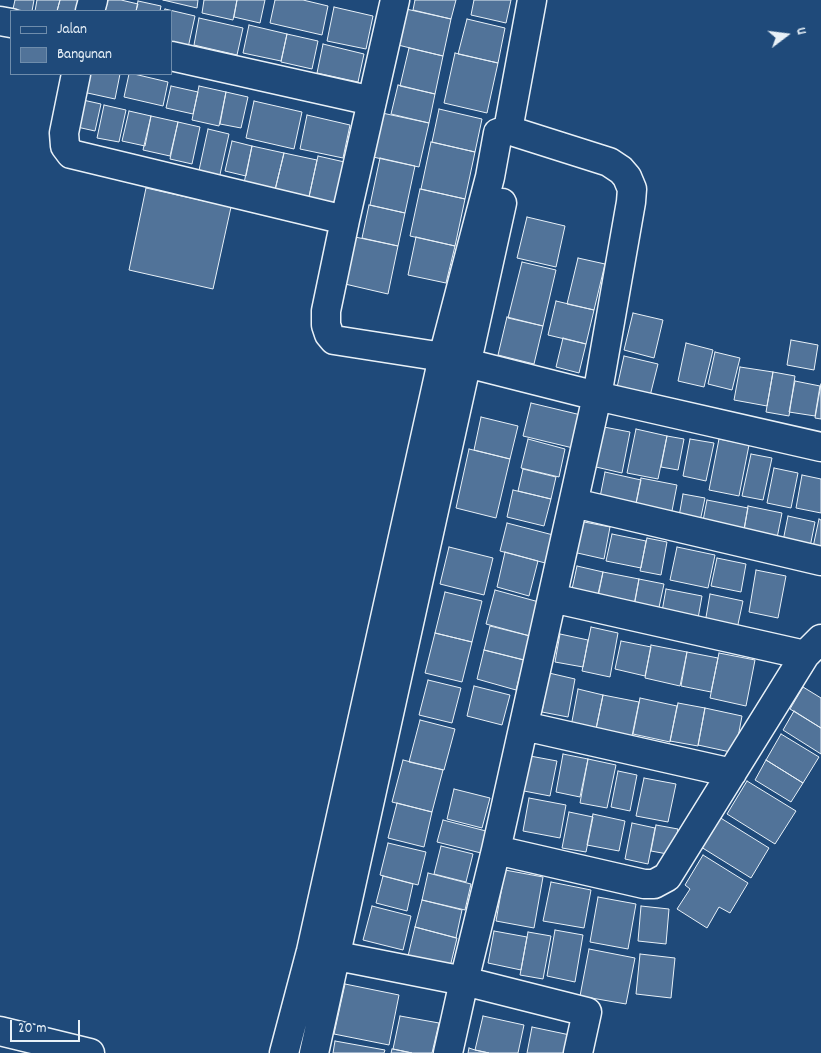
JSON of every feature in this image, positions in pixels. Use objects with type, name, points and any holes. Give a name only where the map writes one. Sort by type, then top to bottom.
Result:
[{"type":"street","points":[[395,0],[326,311],[326,325],[329,334],[334,340],[455,359],[597,396],[821,447]]},
{"type":"street","points":[[314,1053],[323,953],[455,359],[512,132],[532,0]]},
{"type":"street","points":[[172,56],[372,101]]},
{"type":"street","points":[[76,75],[64,133],[65,146],[71,154],[345,220]]},
{"type":"street","points":[[448,1053],[574,503],[597,396],[632,202],[632,189],[627,178],[621,170],[609,162],[512,132]]},
{"type":"street","points":[[574,503],[821,561]]},
{"type":"street","points":[[496,850],[644,884],[654,884],[667,877],[813,647],[552,598]]},
{"type":"street","points":[[524,726],[732,773]]},
{"type":"street","points":[[323,953],[464,982],[587,1012],[578,1053]]},
{"type":"street","points":[[284,1053],[323,953]]},
{"type":"street","points":[[0,1031],[90,1053]]},
{"type":"building","points":[[15,0],[34,0],[32,10],[13,9]]},
{"type":"building","points":[[37,0],[60,0],[57,10],[35,10]]},
{"type":"building","points":[[60,0],[85,0],[83,10],[57,10]]},
{"type":"building","points":[[108,0],[121,0],[138,4],[136,10],[105,10]]},
{"type":"building","points":[[163,0],[198,0],[197,8]]},
{"type":"building","points":[[204,0],[237,0],[233,20],[202,13]]},
{"type":"building","points":[[237,0],[265,0],[260,23],[234,17]]},
{"type":"building","points":[[275,0],[303,0],[328,6],[322,35],[270,23]]},
{"type":"building","points":[[415,0],[456,0],[451,19],[413,10]]},
{"type":"building","points":[[474,0],[511,0],[506,23],[471,15]]},
{"type":"building","points":[[138,1],[161,6],[160,10],[136,10]]},
{"type":"building","points":[[334,7],[373,16],[366,49],[327,41]]},
{"type":"building","points":[[406,9],[451,19],[443,56],[398,45]]},
{"type":"building","points":[[172,11],[195,16],[188,48],[172,44]]},
{"type":"building","points":[[199,18],[243,28],[237,55],[194,45]]},
{"type":"building","points":[[467,19],[505,28],[498,63],[458,54]]},
{"type":"building","points":[[249,25],[287,34],[281,61],[243,53]]},
{"type":"building","points":[[287,34],[318,41],[312,69],[281,62]]},
{"type":"building","points":[[323,44],[364,54],[358,82],[317,73]]},
{"type":"building","points":[[409,48],[443,56],[435,94],[400,86]]},
{"type":"building","points":[[455,53],[498,63],[487,113],[444,103]]},
{"type":"building","points":[[87,75],[120,75],[115,99],[83,92]]},
{"type":"building","points":[[129,75],[138,75],[168,82],[163,106],[124,97]]},
{"type":"building","points":[[398,85],[435,94],[429,123],[391,114]]},
{"type":"building","points":[[171,86],[198,92],[193,114],[166,108]]},
{"type":"building","points":[[199,86],[226,92],[219,126],[192,120]]},
{"type":"building","points":[[226,92],[248,97],[241,128],[220,124]]},
{"type":"building","points":[[83,100],[101,104],[95,131],[77,127]]},
{"type":"building","points":[[254,101],[302,112],[294,149],[246,138]]},
{"type":"building","points":[[104,105],[126,110],[119,142],[97,138]]},
{"type":"building","points":[[439,109],[482,119],[475,152],[432,142]]},
{"type":"building","points":[[129,111],[151,116],[145,146],[122,141]]},
{"type":"building","points":[[382,113],[429,123],[419,167],[373,157]]},
{"type":"building","points":[[307,115],[350,125],[343,158],[300,149]]},
{"type":"building","points":[[151,116],[178,122],[170,156],[143,150]]},
{"type":"building","points":[[178,122],[200,127],[192,164],[170,159]]},
{"type":"building","points":[[208,129],[229,134],[219,179],[198,175]]},
{"type":"building","points":[[232,141],[252,146],[246,176],[225,171]]},
{"type":"building","points":[[431,142],[475,152],[465,199],[421,189]]},
{"type":"building","points":[[252,146],[284,153],[275,190],[244,183]]},
{"type":"building","points":[[284,153],[317,160],[309,197],[275,190]]},
{"type":"building","points":[[318,156],[349,163],[339,208],[308,201]]},
{"type":"building","points":[[380,158],[415,166],[405,213],[370,205]]},
{"type":"building","points":[[146,188],[231,207],[213,289],[129,270]]},
{"type":"building","points":[[420,189],[465,199],[455,246],[410,236]]},
{"type":"building","points":[[369,205],[405,213],[398,246],[362,238]]},
{"type":"building","points":[[527,217],[565,226],[556,267],[517,258]]},
{"type":"building","points":[[355,237],[398,246],[388,294],[345,284]]},
{"type":"building","points":[[416,237],[455,246],[446,283],[408,275]]},
{"type":"building","points":[[578,258],[605,264],[594,310],[567,304]]},
{"type":"building","points":[[522,262],[556,270],[543,326],[508,318]]},
{"type":"building","points":[[556,301],[594,310],[586,344],[548,335]]},
{"type":"building","points":[[633,313],[663,320],[654,358],[624,350]]},
{"type":"building","points":[[507,317],[543,326],[534,364],[498,355]]},
{"type":"building","points":[[563,338],[586,344],[579,373],[556,367]]},
{"type":"building","points":[[791,340],[818,345],[814,370],[787,365]]},
{"type":"building","points":[[686,343],[713,350],[704,387],[678,381]]},
{"type":"building","points":[[715,352],[740,358],[732,390],[708,384]]},
{"type":"building","points":[[624,356],[658,364],[649,400],[616,392]]},
{"type":"building","points":[[740,367],[773,372],[767,406],[734,400]]},
{"type":"building","points":[[773,372],[795,376],[789,416],[766,412]]},
{"type":"building","points":[[795,381],[820,386],[815,416],[789,412]]},
{"type":"building","points":[[821,384],[821,419],[815,418]]},
{"type":"building","points":[[531,403],[581,415],[573,448],[523,436]]},
{"type":"building","points":[[481,417],[518,426],[510,459],[474,450]]},
{"type":"building","points":[[604,427],[630,432],[622,473],[596,467]]},
{"type":"building","points":[[636,429],[667,436],[658,479],[627,473]]},
{"type":"building","points":[[667,436],[684,439],[678,470],[661,467]]},
{"type":"building","points":[[528,439],[565,449],[559,477],[521,468]]},
{"type":"building","points":[[690,439],[714,443],[706,481],[683,476]]},
{"type":"building","points":[[719,439],[749,445],[739,496],[709,490]]},
{"type":"building","points":[[469,449],[510,459],[496,518],[456,508]]},
{"type":"building","points":[[751,454],[772,458],[763,500],[742,496]]},
{"type":"building","points":[[774,468],[798,473],[791,508],[767,503]]},
{"type":"building","points":[[523,469],[556,477],[551,499],[518,491]]},
{"type":"building","points":[[605,472],[641,480],[636,504],[600,497]]},
{"type":"building","points":[[802,475],[821,479],[821,513],[796,508]]},
{"type":"building","points":[[641,478],[677,485],[671,516],[635,508]]},
{"type":"building","points":[[513,490],[551,499],[544,526],[507,517]]},
{"type":"building","points":[[683,494],[705,498],[699,526],[678,522]]},
{"type":"building","points":[[707,500],[748,508],[743,534],[702,526]]},
{"type":"building","points":[[748,506],[782,513],[777,538],[744,531]]},
{"type":"building","points":[[788,516],[815,522],[810,547],[783,541]]},
{"type":"building","points":[[819,519],[821,520],[821,549],[813,547]]},
{"type":"building","points":[[579,521],[610,527],[604,559],[573,552]]},
{"type":"building","points":[[507,523],[557,536],[549,564],[500,551]]},
{"type":"building","points":[[612,534],[646,541],[641,568],[606,561]]},
{"type":"building","points":[[647,538],[667,542],[661,575],[640,571]]},
{"type":"building","points":[[449,547],[493,558],[484,595],[440,584]]},
{"type":"building","points":[[677,547],[715,555],[708,588],[670,580]]},
{"type":"building","points":[[505,552],[538,561],[529,596],[497,587]]},
{"type":"building","points":[[717,558],[746,564],[741,592],[711,586]]},
{"type":"building","points":[[577,566],[603,572],[598,594],[572,589]]},
{"type":"building","points":[[756,570],[786,576],[778,618],[749,612]]},
{"type":"building","points":[[603,572],[639,579],[633,610],[597,602]]},
{"type":"building","points":[[639,579],[664,584],[658,612],[634,607]]},
{"type":"building","points":[[666,589],[702,596],[697,624],[661,617]]},
{"type":"building","points":[[495,590],[539,602],[530,636],[486,624]]},
{"type":"building","points":[[445,592],[482,601],[472,642],[435,633]]},
{"type":"building","points":[[710,594],[743,601],[737,629],[705,623]]},
{"type":"building","points":[[490,626],[530,636],[524,660],[484,650]]},
{"type":"building","points":[[591,627],[618,633],[610,677],[582,671]]},
{"type":"building","points":[[435,633],[472,642],[462,682],[425,673]]},
{"type":"building","points":[[560,634],[588,640],[583,667],[555,662]]},
{"type":"building","points":[[621,641],[651,647],[645,676],[615,669]]},
{"type":"building","points":[[651,645],[687,652],[680,686],[645,678]]},
{"type":"building","points":[[484,650],[524,660],[516,690],[477,679]]},
{"type":"building","points":[[687,652],[718,658],[711,692],[681,686]]},
{"type":"building","points":[[719,653],[755,660],[746,706],[710,698]]},
{"type":"building","points":[[549,673],[575,679],[568,717],[542,712]]},
{"type":"building","points":[[428,680],[461,688],[452,723],[419,715]]},
{"type":"building","points":[[474,686],[510,695],[502,725],[467,716]]},
{"type":"building","points":[[803,687],[821,698],[821,728],[790,709]]},
{"type":"building","points":[[578,689],[603,695],[596,729],[570,732]]},
{"type":"building","points":[[603,695],[639,702],[632,736],[596,729]]},
{"type":"building","points":[[640,698],[677,706],[670,742],[633,734]]},
{"type":"building","points":[[678,703],[705,708],[698,746],[670,741]]},
{"type":"building","points":[[705,708],[742,716],[735,753],[698,745]]},
{"type":"building","points":[[794,711],[821,728],[821,754],[783,730]]},
{"type":"building","points":[[420,720],[455,729],[444,770],[409,762]]},
{"type":"building","points":[[781,734],[819,757],[803,783],[766,760]]},
{"type":"building","points":[[563,754],[588,759],[580,797],[556,792]]},
{"type":"building","points":[[530,756],[557,761],[550,796],[524,791]]},
{"type":"building","points":[[588,759],[616,765],[607,808],[580,803]]},
{"type":"building","points":[[403,760],[443,770],[432,812],[392,802]]},
{"type":"building","points":[[766,760],[803,783],[791,802],[755,780]]},
{"type":"building","points":[[618,771],[637,775],[630,811],[611,807]]},
{"type":"building","points":[[644,778],[676,784],[668,822],[636,816]]},
{"type":"building","points":[[747,781],[796,811],[775,844],[727,814]]},
{"type":"building","points":[[454,789],[490,798],[482,828],[447,819]]},
{"type":"building","points":[[529,798],[566,805],[560,838],[523,831]]},
{"type":"building","points":[[397,803],[432,812],[424,847],[388,838]]},
{"type":"building","points":[[569,812],[593,817],[586,852],[562,848]]},
{"type":"building","points":[[593,814],[625,821],[619,851],[587,845]]},
{"type":"building","points":[[719,817],[769,848],[751,878],[701,847]]},
{"type":"building","points":[[443,820],[486,831],[481,853],[437,842]]},
{"type":"building","points":[[632,823],[655,828],[648,864],[625,859]]},
{"type":"building","points":[[656,825],[678,829],[673,855],[651,851]]},
{"type":"building","points":[[388,843],[426,852],[418,885],[380,875]]},
{"type":"building","points":[[441,846],[473,854],[466,882],[434,874]]},
{"type":"building","points":[[703,855],[748,883],[730,913],[719,907],[707,928],[677,909],[690,889],[685,885]]},
{"type":"building","points":[[505,870],[543,877],[534,928],[496,921]]},
{"type":"building","points":[[428,873],[471,884],[465,910],[422,900]]},
{"type":"building","points":[[383,876],[413,884],[407,911],[376,903]]},
{"type":"building","points":[[551,882],[591,890],[584,928],[543,921]]},
{"type":"building","points":[[598,897],[636,904],[628,949],[590,942]]},
{"type":"building","points":[[422,900],[462,910],[456,938],[415,927]]},
{"type":"building","points":[[372,906],[411,916],[403,950],[363,940]]},
{"type":"building","points":[[641,906],[669,909],[666,944],[638,941]]},
{"type":"building","points":[[415,927],[457,938],[450,967],[408,956]]},
{"type":"building","points":[[555,930],[583,935],[575,982],[547,976]]},
{"type":"building","points":[[494,931],[527,937],[521,970],[488,963]]},
{"type":"building","points":[[528,932],[551,936],[543,979],[520,975]]},
{"type":"building","points":[[589,949],[635,958],[626,1004],[580,996]]},
{"type":"building","points":[[640,954],[675,958],[671,998],[636,994]]},
{"type":"building","points":[[345,984],[399,995],[389,1045],[334,1034]]},
{"type":"building","points":[[400,1016],[439,1023],[432,1053],[412,1053],[393,1049]]},
{"type":"building","points":[[483,1016],[524,1025],[518,1053],[489,1053],[475,1050]]},
{"type":"building","points":[[532,1027],[570,1035],[566,1053],[527,1053]]},
{"type":"building","points":[[335,1041],[385,1050],[384,1053],[333,1053]]},
{"type":"building","points":[[469,1048],[475,1050],[489,1053],[468,1053]]},
{"type":"building","points":[[393,1049],[412,1053],[391,1053]]}]
